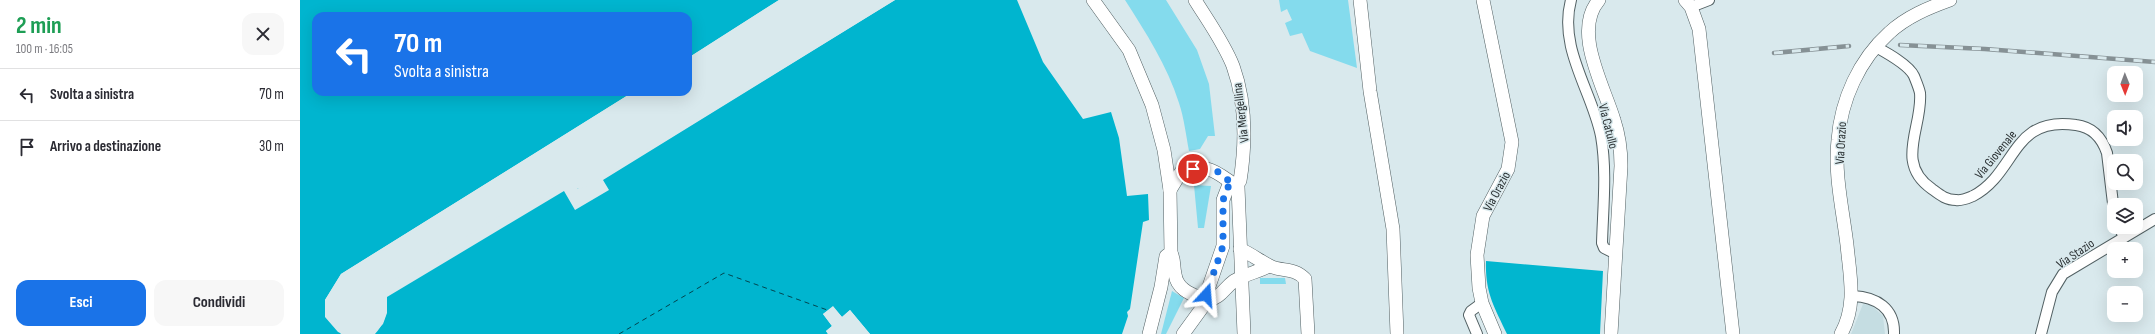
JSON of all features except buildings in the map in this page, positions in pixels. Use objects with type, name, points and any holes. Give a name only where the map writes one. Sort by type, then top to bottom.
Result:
[{"type":"street","points":[[1093,0],[1129,50],[1152,105],[1164,150],[1170,190],[1171,253],[1175,260],[1174,274],[1179,286],[1207,301]]},
{"type":"street","name":"Via Mergellina","points":[[1195,0],[1233,66],[1241,95],[1245,151],[1240,181],[1228,187],[1223,200],[1223,246],[1206,295],[1207,301]]},
{"type":"street","points":[[1360,0],[1372,99],[1393,229],[1397,334]]},
{"type":"street","name":"Via Orazio","points":[[1484,0],[1512,142],[1508,169],[1487,206],[1480,229],[1478,275],[1482,303],[1495,334]]},
{"type":"street","name":"Via Catullo","points":[[1571,0],[1569,21],[1571,49],[1598,127],[1603,148],[1604,173],[1602,243],[1604,248],[1616,254]]},
{"type":"street","points":[[1599,0],[1592,7],[1589,16],[1589,43],[1614,120],[1620,145],[1621,166],[1611,334]]},
{"type":"street","points":[[1709,0],[1688,4],[1699,29],[1733,334]]},
{"type":"street","name":"Via Orazio","points":[[1841,334],[1847,324],[1852,296],[1838,167],[1837,140],[1844,102],[1862,67],[1876,46],[1889,32],[1909,18],[1950,0]]},
{"type":"street","name":"Via Giovenale","points":[[1876,46],[1892,56],[1914,74],[1920,93],[1912,146],[1912,157],[1918,174],[1928,186],[1945,198],[1957,201],[1967,199],[1982,192],[1994,180],[2024,138],[2036,129],[2051,124],[2065,123],[2081,126],[2094,132],[2104,145],[2107,153],[2112,198]]},
{"type":"street","points":[[1170,190],[1181,172],[1193,169],[1217,171],[1238,187],[1244,334]]},
{"type":"street","name":"Via Stazio","points":[[2041,334],[2052,292],[2059,279],[2067,271],[2155,219]]},
{"type":"street","points":[[1240,249],[1254,255],[1269,266],[1295,271],[1305,279],[1308,334]]},
{"type":"street","points":[[1149,334],[1161,287],[1164,261],[1166,256],[1171,253]]},
{"type":"street","points":[[1183,334],[1207,301],[1217,298],[1233,282],[1241,277],[1269,266]]},
{"type":"street","points":[[1852,296],[1869,298],[1884,306],[1891,314],[1894,334]]},
{"type":"street","points":[[1477,334],[1469,315],[1471,311],[1482,303]]},
{"type":"shaded area","points":[[300,0],[779,0],[692,55],[692,12],[312,12],[312,96],[627,96],[341,274],[325,300],[325,316],[341,334],[300,334]]},
{"type":"shaded area","points":[[895,0],[1017,0],[1043,62],[1083,119],[1111,112],[1119,138],[1127,196],[1148,194],[1149,220],[1143,222],[1130,309],[1127,312],[1128,316],[1122,334],[870,334],[850,310],[842,317],[833,307],[823,314],[832,326],[826,331],[828,334],[375,334],[382,324],[386,313],[387,307],[383,289],[529,201],[573,188],[585,190]]},
{"type":"shaded area","points":[[1125,0],[1166,0],[1197,50],[1209,84],[1215,136],[1208,136],[1200,149],[1189,151],[1184,121],[1174,89],[1162,62]]},
{"type":"shaded area","points":[[1279,0],[1348,0],[1357,68],[1310,51],[1302,33],[1290,36],[1285,23],[1292,20],[1287,9],[1281,12]]},
{"type":"shaded area","points":[[1194,185],[1211,186],[1204,228],[1198,228]]},
{"type":"shaded area","points":[[1486,261],[1603,271],[1600,334],[1507,334],[1491,299],[1487,282]]},
{"type":"shaded area","points":[[1260,278],[1285,278],[1286,284],[1260,284]]},
{"type":"shaded area","points":[[1172,291],[1184,298],[1166,334],[1161,334]]},
{"type":"shaded area","points":[[1863,304],[1871,305],[1883,316],[1885,334],[1851,334]]},
{"type":"pier","points":[[779,0],[781,0],[692,57],[692,55]]},
{"type":"pier","points":[[891,0],[895,0],[603,180],[609,190],[575,210],[564,191],[387,297],[387,313],[383,324],[373,334],[381,323],[385,312],[382,287],[528,199],[566,179],[578,189],[590,186],[595,181]]},
{"type":"pier","points":[[629,96],[342,276],[327,301],[327,316],[343,334],[338,332],[325,317],[325,300],[341,274]]},
{"type":"pier","points":[[833,306],[842,317],[850,310],[870,334],[868,334],[850,313],[842,319],[833,309],[825,315],[834,326],[829,331],[830,334],[828,334],[826,331],[832,326],[823,314]]},
{"type":"ferry route","points":[[619,334],[724,273],[830,311]]},
{"type":"railway","points":[[1900,45],[1985,49],[2155,62]]},
{"type":"railway","points":[[1774,53],[1849,46]]},
{"type":"route","points":[[1193,169],[1217,171],[1233,184],[1228,187],[1223,200],[1223,246],[1206,295]]}]
